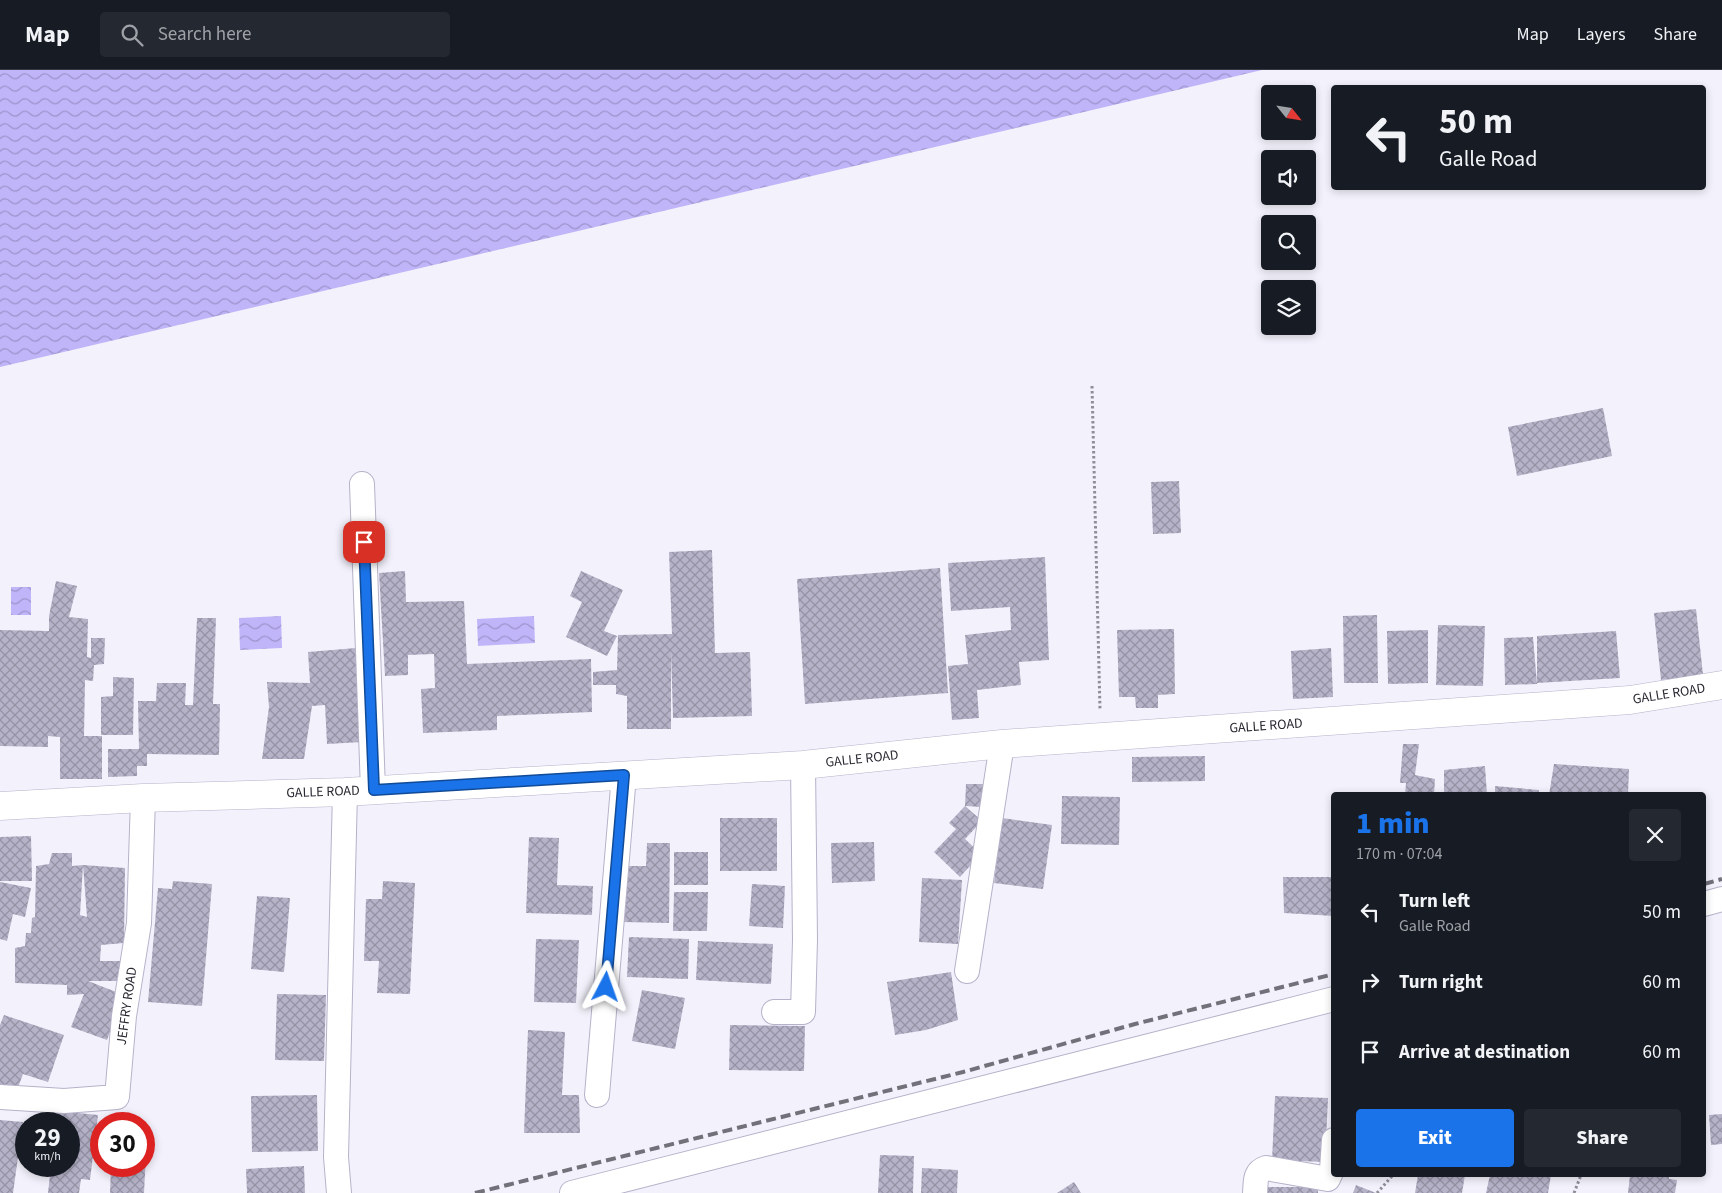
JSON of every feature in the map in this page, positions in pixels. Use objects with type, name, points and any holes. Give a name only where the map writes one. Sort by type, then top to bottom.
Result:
[{"type":"highway","name":"GALLE ROAD","points":[[0,806],[143,798],[345,792],[802,765],[1002,744],[1630,700],[1722,685]]},
{"type":"street","points":[[362,484],[374,790]]},
{"type":"street","points":[[967,970],[1002,744]]},
{"type":"street","points":[[774,1012],[803,1012],[802,765]]},
{"type":"street","points":[[597,1095],[624,775]]},
{"type":"street","points":[[339,1193],[336,1148],[345,792]]},
{"type":"street","name":"JEFFRY ROAD","points":[[0,1097],[64,1101],[117,1097],[124,1016],[139,924],[143,798]]},
{"type":"street","points":[[1706,903],[1722,899]]},
{"type":"street","points":[[572,1193],[1331,1000]]},
{"type":"street","points":[[1255,1193],[1256,1176],[1259,1170],[1266,1168],[1328,1179],[1331,1172]]},
{"type":"path","points":[[1092,386],[1100,738]]},
{"type":"path","points":[[1377,1193],[1391,1177]]},
{"type":"path","points":[[1574,1193],[1580,1177]]},
{"type":"water","points":[[0,70],[1262,70],[0,367]]},
{"type":"water","points":[[11,587],[31,587],[31,615],[11,615]]},
{"type":"water","points":[[281,616],[282,648],[240,650],[239,618]]},
{"type":"water","points":[[534,616],[535,643],[478,646],[477,619]]},
{"type":"building","points":[[1603,408],[1612,456],[1517,476],[1508,427]]},
{"type":"building","points":[[1179,481],[1181,533],[1153,534],[1151,482]]},
{"type":"building","points":[[712,550],[715,653],[750,652],[752,716],[673,718],[671,650],[671,729],[627,729],[627,696],[616,694],[616,685],[593,685],[593,672],[617,670],[618,635],[672,634],[669,552]]},
{"type":"building","points":[[1045,557],[1049,660],[1019,662],[1021,685],[977,690],[979,718],[952,720],[948,666],[968,664],[965,635],[1011,630],[1010,607],[951,611],[948,563]]},
{"type":"building","points":[[940,568],[948,693],[805,704],[797,579]]},
{"type":"building","points":[[405,571],[406,602],[464,601],[467,664],[591,659],[592,712],[497,716],[497,730],[423,733],[421,689],[435,688],[434,654],[408,655],[408,675],[385,676],[379,573]]},
{"type":"building","points":[[581,571],[623,590],[604,631],[617,636],[607,656],[566,637],[582,602],[570,596]]},
{"type":"building","points":[[56,581],[77,586],[69,617],[88,619],[87,657],[91,658],[91,638],[105,638],[104,664],[94,665],[93,681],[85,680],[84,736],[102,736],[102,779],[60,779],[60,737],[48,736],[48,747],[0,746],[0,630],[49,631],[49,616]]},
{"type":"building","points":[[1696,609],[1703,675],[1661,680],[1654,613]]},
{"type":"building","points":[[1377,615],[1378,683],[1344,683],[1343,616]]},
{"type":"building","points":[[197,618],[216,618],[213,704],[220,704],[219,755],[147,754],[147,766],[137,766],[137,776],[108,777],[108,749],[139,749],[138,701],[156,701],[157,683],[186,683],[185,705],[193,705]]},
{"type":"building","points":[[1438,625],[1485,626],[1483,686],[1436,685]]},
{"type":"building","points":[[1174,629],[1175,694],[1158,695],[1158,708],[1136,708],[1135,697],[1119,697],[1117,630]]},
{"type":"building","points":[[1428,630],[1428,683],[1388,684],[1387,631]]},
{"type":"building","points":[[1616,631],[1620,678],[1537,683],[1537,636]]},
{"type":"building","points":[[1533,637],[1537,684],[1505,685],[1504,638]]},
{"type":"building","points":[[356,648],[362,742],[327,744],[325,705],[312,706],[304,759],[262,759],[269,707],[267,682],[310,683],[308,652]]},
{"type":"building","points":[[1331,648],[1333,697],[1293,699],[1291,651]]},
{"type":"building","points":[[113,677],[134,678],[133,735],[101,735],[101,697],[113,696]]},
{"type":"building","points":[[1403,744],[1419,744],[1415,775],[1435,779],[1434,792],[1405,792],[1406,783],[1400,783]]},
{"type":"building","points":[[1205,756],[1205,781],[1132,782],[1132,757]]},
{"type":"building","points":[[1554,764],[1629,769],[1628,792],[1549,792]]},
{"type":"building","points":[[1485,766],[1487,792],[1444,792],[1444,770]]},
{"type":"building","points":[[966,784],[983,784],[982,807],[965,806]]},
{"type":"building","points":[[1495,786],[1539,790],[1539,792],[1495,792]]},
{"type":"building","points":[[1062,796],[1120,797],[1119,845],[1061,844]]},
{"type":"building","points":[[965,806],[982,821],[965,839],[981,854],[960,877],[934,852],[956,829],[949,823]]},
{"type":"building","points":[[720,818],[777,818],[777,871],[720,871]]},
{"type":"building","points":[[1002,818],[1052,825],[1043,889],[994,883]]},
{"type":"building","points":[[31,836],[32,881],[0,881],[0,837]]},
{"type":"building","points":[[529,837],[559,838],[557,885],[593,886],[592,915],[526,913]]},
{"type":"building","points":[[874,842],[875,881],[832,883],[831,843]]},
{"type":"building","points":[[647,843],[670,843],[669,923],[623,922],[624,866],[646,866]]},
{"type":"building","points":[[674,852],[708,852],[708,885],[674,885]]},
{"type":"building","points":[[52,853],[72,853],[72,866],[83,865],[125,868],[124,943],[101,945],[100,961],[120,961],[120,981],[88,981],[124,995],[107,1040],[71,1027],[84,994],[67,995],[67,985],[15,983],[15,948],[25,946],[26,933],[31,933],[32,918],[35,917],[36,866],[49,864]],"holes":[[[83,865],[87,917],[80,915]]]},
{"type":"building","points":[[1283,877],[1331,877],[1331,916],[1284,913]]},
{"type":"building","points":[[922,878],[962,880],[958,944],[919,942]]},
{"type":"building","points":[[173,881],[212,884],[202,1006],[148,1002],[158,888],[172,889]]},
{"type":"building","points":[[383,881],[415,883],[410,994],[377,993],[379,961],[364,961],[366,899],[382,899]]},
{"type":"building","points":[[0,882],[31,888],[25,917],[13,914],[7,941],[0,939]]},
{"type":"building","points":[[752,884],[785,886],[783,928],[749,926]]},
{"type":"building","points":[[674,892],[708,892],[707,931],[673,931]]},
{"type":"building","points":[[257,896],[290,898],[284,972],[251,969]]},
{"type":"building","points":[[629,937],[689,939],[688,979],[627,977]]},
{"type":"building","points":[[536,939],[579,940],[576,1003],[534,1002]]},
{"type":"building","points":[[698,941],[773,944],[771,984],[696,980]]},
{"type":"building","points":[[951,972],[958,1020],[926,1030],[895,1035],[887,982]]},
{"type":"building","points":[[642,990],[685,998],[675,1049],[632,1041]]},
{"type":"building","points":[[277,994],[326,995],[324,1061],[275,1060]]},
{"type":"building","points":[[4,1015],[64,1035],[48,1082],[23,1074],[17,1090],[0,1084],[0,1025]]},
{"type":"building","points":[[730,1025],[805,1026],[804,1071],[729,1070]]},
{"type":"building","points":[[528,1030],[565,1032],[562,1095],[579,1095],[580,1133],[524,1133]]},
{"type":"building","points":[[317,1095],[318,1151],[252,1152],[251,1096]]},
{"type":"building","points":[[1275,1096],[1328,1098],[1325,1162],[1272,1160]]},
{"type":"building","points":[[80,1113],[90,1114],[90,1180],[81,1179],[79,1193],[48,1193],[50,1177],[80,1177]]},
{"type":"building","points":[[1722,1114],[1722,1144],[1711,1145],[1709,1115]]},
{"type":"building","points":[[0,1120],[15,1121],[15,1177],[13,1193],[0,1193]]},
{"type":"building","points":[[880,1155],[914,1156],[913,1193],[878,1193]]},
{"type":"building","points":[[304,1166],[305,1193],[247,1193],[246,1169]]},
{"type":"building","points":[[922,1168],[958,1170],[957,1193],[921,1193]]},
{"type":"building","points":[[111,1177],[145,1177],[144,1193],[110,1193]]},
{"type":"building","points":[[1418,1177],[1465,1177],[1462,1193],[1415,1193]]},
{"type":"building","points":[[1490,1177],[1551,1177],[1548,1193],[1486,1193]]},
{"type":"building","points":[[1630,1177],[1669,1177],[1669,1179],[1677,1180],[1675,1193],[1628,1193]]},
{"type":"building","points":[[1074,1182],[1081,1193],[1057,1193]]},
{"type":"building","points":[[1356,1185],[1376,1193],[1353,1193]]},
{"type":"building","points":[[1265,1187],[1318,1187],[1318,1193],[1265,1193]]},
{"type":"railway","points":[[1706,883],[1722,879]]},
{"type":"railway","points":[[475,1193],[963,1072],[1135,1024],[1331,975]]},
{"type":"route","points":[[364,542],[374,790],[624,775],[606,987]]}]
